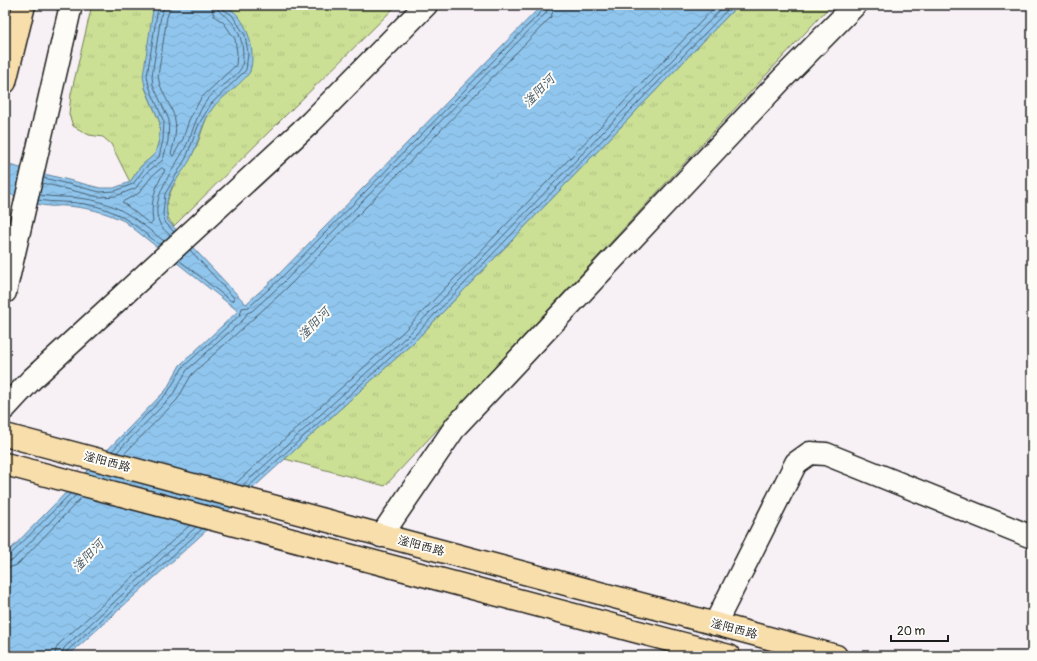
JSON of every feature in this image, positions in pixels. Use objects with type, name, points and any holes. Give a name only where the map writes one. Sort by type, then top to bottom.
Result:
[{"type":"main road","points":[[5,82],[24,5]]},
{"type":"main road","name":"滏阳西路","points":[[5,435],[836,656]]},
{"type":"main road","points":[[5,464],[729,656]]},
{"type":"street","points":[[5,292],[71,5]]},
{"type":"street","points":[[5,408],[31,380],[311,122],[426,5]]},
{"type":"street","points":[[381,536],[456,426],[777,85],[855,5]]},
{"type":"street","points":[[715,624],[796,463],[810,453],[826,454],[1032,537]]},
{"type":"green space","points":[[92,5],[157,5],[153,10],[145,88],[160,123],[159,140],[155,154],[141,166],[130,182],[111,144],[103,137],[89,135],[73,126],[69,114],[71,94]]},
{"type":"green space","points":[[224,5],[397,5],[174,226],[168,217],[167,207],[169,197],[180,174],[197,145],[208,115],[222,97],[250,72],[234,12]]},
{"type":"green space","points":[[738,5],[831,5],[385,486],[285,459],[415,341]]},
{"type":"water","name":"滏阳河","points":[[157,5],[224,5],[232,10],[244,24],[251,43],[252,63],[250,71],[245,78],[215,105],[207,117],[190,160],[170,192],[166,209],[168,221],[246,304],[277,276],[542,5],[738,5],[415,341],[68,656],[5,656],[5,555],[166,390],[180,365],[238,311],[124,221],[110,215],[88,209],[38,204],[5,192],[5,164],[100,188],[114,188],[130,182],[141,166],[155,154],[159,140],[160,123],[145,87],[143,76],[153,10]]}]
